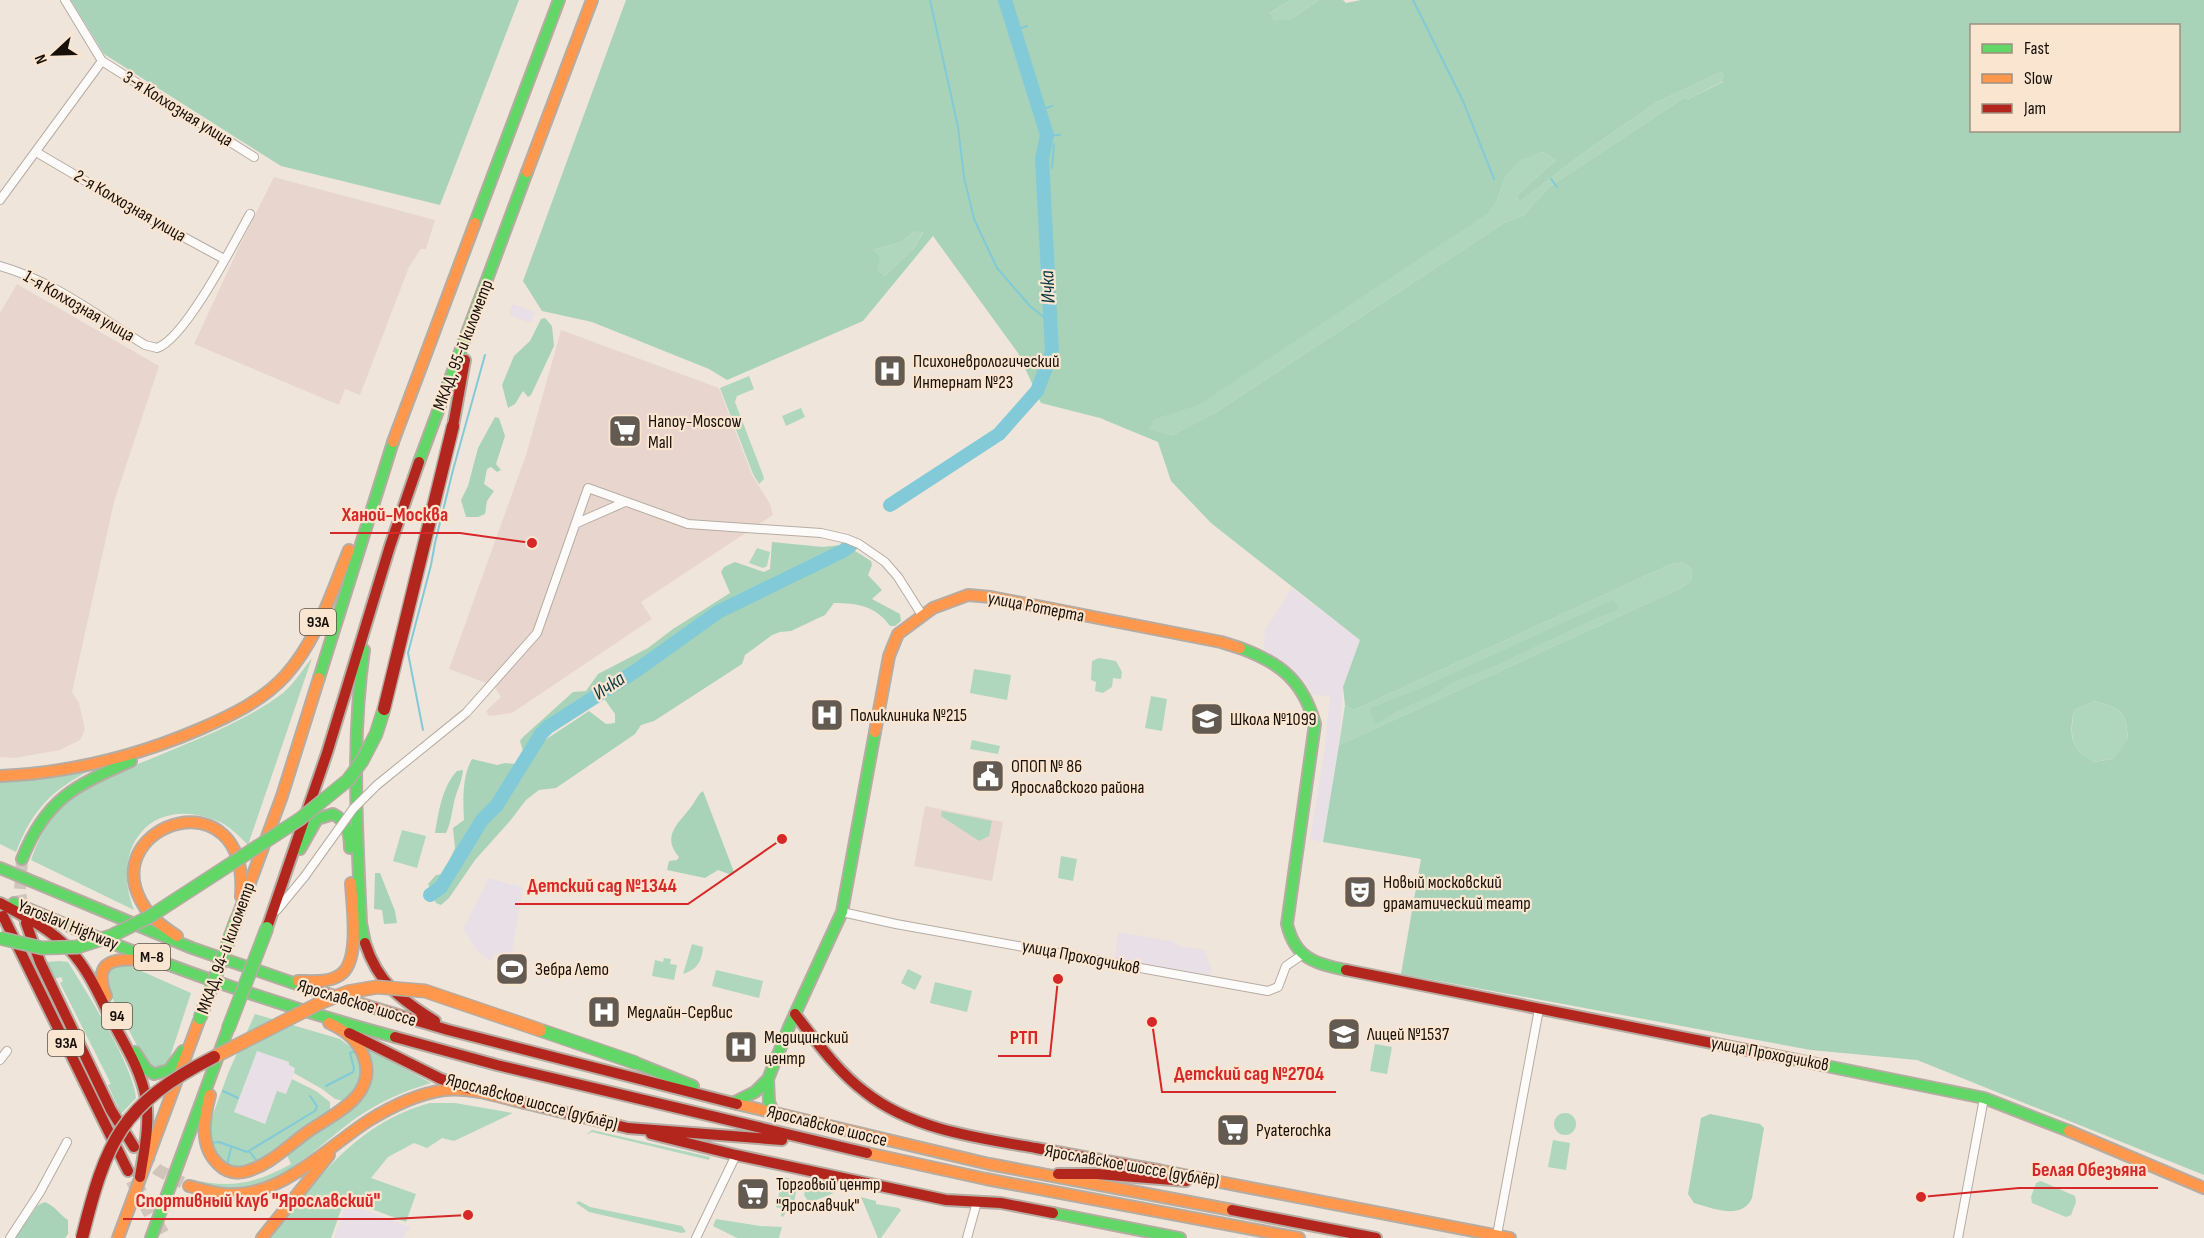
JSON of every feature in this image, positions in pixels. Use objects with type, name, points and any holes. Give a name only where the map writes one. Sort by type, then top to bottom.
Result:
[{"type":"main road","name":"МКАД, 95-й километр","points":[[327,656],[389,453],[559,0]]},
{"type":"main road","name":"МКАД, 95-й километр","points":[[345,693],[418,464],[592,0]]},
{"type":"main road","points":[[0,938],[41,949],[60,949],[103,940],[126,930],[300,819],[348,780],[362,761],[376,734],[386,704],[453,426],[474,316]]},
{"type":"main road","name":"93A","points":[[0,776],[52,773],[84,767],[141,752],[184,737],[233,716],[285,676],[299,658],[322,613],[389,453]]},
{"type":"main road","name":"улица Ротерта","points":[[774,1114],[769,1102],[768,1079],[842,912],[889,656],[898,634],[922,615],[933,608],[968,595],[992,597],[1221,642],[1257,654],[1295,679],[1305,692],[1312,707],[1315,724],[1287,924],[1294,946],[1302,955]]},
{"type":"main road","points":[[372,605],[357,704],[356,800],[361,923],[364,942],[377,974],[391,990],[406,1003],[448,1030]]},
{"type":"main road","name":"МКАД, 94-й километр","points":[[118,1238],[282,796],[327,656]]},
{"type":"main road","name":"МКАД, 94-й километр","points":[[151,1238],[285,877],[345,693]]},
{"type":"main road","points":[[22,860],[28,840],[38,822],[51,805],[69,791],[184,737]]},
{"type":"main road","points":[[285,877],[317,819],[333,814],[341,817],[347,825],[350,836],[352,948],[350,961],[344,972],[334,978],[286,982]]},
{"type":"main road","points":[[192,948],[154,919],[140,899],[133,869],[136,855],[143,842],[149,837],[170,825],[186,821],[202,822],[217,829],[230,840],[238,856],[242,878],[239,912]]},
{"type":"main road","name":"Yaroslavl Highway","points":[[0,868],[192,948],[286,982]]},
{"type":"main road","name":"Yaroslavl Highway","points":[[0,897],[51,919],[307,1013]]},
{"type":"main road","name":"93A","points":[[2,909],[128,1171]]},
{"type":"main road","points":[[2,909],[41,926],[70,950],[92,983],[134,1064],[145,1096],[147,1114],[141,1177]]},
{"type":"main road","name":"94","points":[[26,923],[40,962],[106,1099],[134,1147]]},
{"type":"main road","name":"улица Проходчиков","points":[[1302,955],[1322,965],[1398,982],[1908,1081],[1984,1098],[2204,1188]]},
{"type":"main road","name":"94","points":[[181,968],[132,958],[119,959],[105,965],[99,979],[146,1069],[154,1074],[169,1070],[177,1061],[198,1024]]},
{"type":"main road","name":"Ярославское шоссе","points":[[286,982],[448,1030],[774,1114],[989,1164],[1376,1238]]},
{"type":"main road","points":[[82,1238],[97,1184],[112,1143],[124,1124],[152,1095],[200,1065],[309,1008],[344,993],[400,986],[425,991],[636,1063],[733,1103],[755,1092],[768,1079]]},
{"type":"main road","name":"Ярославское шоссе","points":[[307,1013],[497,1065],[828,1144],[986,1179],[1299,1238]]},
{"type":"main road","name":"Ярославское шоссе (дублёр)","points":[[307,1013],[441,1078],[474,1091],[736,1155],[946,1200],[1001,1203],[1180,1238]]},
{"type":"main road","name":"Ярославское шоссе (дублёр)","points":[[795,1014],[834,1064],[864,1092],[894,1112],[921,1123],[994,1141],[1231,1183],[1510,1238]]},
{"type":"main road","points":[[222,1047],[203,1133],[210,1155],[217,1164],[225,1170],[244,1172],[273,1157],[355,1098],[366,1078],[367,1068],[358,1045],[346,1031]]},
{"type":"main road","points":[[189,1186],[224,1194],[262,1189],[299,1171],[368,1120],[414,1097],[446,1090],[474,1091]]},
{"type":"main road","name":"Ярославское шоссе (дублёр)","points":[[628,1128],[828,1144]]},
{"type":"main road","points":[[262,1238],[328,1157],[351,1134]]},
{"type":"main road","points":[[1037,1173],[1097,1174],[1231,1183]]},
{"type":"street","points":[[0,200],[102,60],[64,0]]},
{"type":"street","name":"3-я Колхозная улица","points":[[102,60],[254,157]]},
{"type":"street","name":"2-я Колхозная улица","points":[[36,152],[224,259]]},
{"type":"street","points":[[224,259],[250,214]]},
{"type":"street","name":"1-я Колхозная улица","points":[[0,266],[19,271],[64,295],[145,345],[157,348],[170,340],[185,322],[224,259]]},
{"type":"street","points":[[268,924],[353,809],[377,785],[466,713],[537,633],[588,488],[688,524],[821,533],[847,539],[872,552],[891,569],[922,615]]},
{"type":"street","points":[[577,523],[625,502]]},
{"type":"street","name":"улица Проходчиков","points":[[842,912],[896,924],[1268,991],[1278,987],[1286,966],[1302,955]]},
{"type":"street","points":[[1497,1235],[1539,1009]]},
{"type":"street","points":[[0,1060],[7,1051]]},
{"type":"street","points":[[1958,1238],[1984,1098]]},
{"type":"street","points":[[10,1238],[40,1192],[67,1142]]},
{"type":"street","points":[[696,1238],[736,1155]]},
{"type":"street","points":[[967,1238],[977,1202]]},
{"type":"shaded area","points":[[274,177],[435,220],[426,249],[421,249],[409,267],[360,395],[345,389],[339,405],[194,344]]},
{"type":"shaded area","points":[[17,284],[159,366],[114,502],[72,692],[79,703],[85,730],[80,740],[60,750],[15,758],[0,757],[0,313]]},
{"type":"shaded area","points":[[513,304],[535,312],[531,323],[509,315]]},
{"type":"shaded area","points":[[561,330],[719,388],[752,475],[770,504],[773,515],[641,602],[652,619],[512,713],[489,716],[486,711],[501,697],[494,686],[449,669],[526,455]]},
{"type":"shaded area","points":[[1292,588],[1360,640],[1343,687],[1339,745],[1323,842],[1310,839],[1324,754],[1330,696],[1313,695],[1305,682],[1264,650],[1265,630]]},
{"type":"shaded area","points":[[925,806],[1003,822],[992,881],[914,866]]},
{"type":"shaded area","points":[[489,878],[523,888],[511,957],[494,954],[492,962],[478,952],[463,929]]},
{"type":"shaded area","points":[[1118,932],[1171,941],[1179,946],[1205,950],[1211,968],[1210,975],[1115,959]]},
{"type":"shaded area","points":[[257,1050],[290,1063],[296,1068],[286,1094],[277,1092],[265,1124],[234,1112]]},
{"type":"shaded area","points":[[346,1203],[410,1227],[403,1238],[334,1238]]},
{"type":"green space","points":[[71,0],[519,0],[440,205],[281,166],[104,54]]},
{"type":"green space","points":[[626,0],[1291,0],[1270,13],[1274,21],[1291,19],[1319,0],[1343,0],[1346,3],[1361,0],[2204,0],[2204,1175],[1917,1060],[1811,1050],[1401,974],[1421,859],[1323,842],[1339,745],[1681,588],[1691,581],[1692,569],[1683,562],[1671,564],[1354,710],[1345,705],[1343,687],[1360,640],[1211,523],[1171,481],[1158,442],[1100,418],[1041,403],[1018,353],[933,236],[863,321],[727,380],[709,369],[592,322],[542,311],[523,281]],"holes":[[[1721,72],[1724,75],[1723,82],[1688,99],[1685,97],[1549,187],[1524,215],[1504,223],[1215,413],[1172,435],[1149,429],[1154,420],[1200,404],[1487,214],[1497,200],[1506,176],[1520,160],[1543,152],[1556,160],[1517,195],[1518,203],[1586,151],[1657,102]],[[914,231],[923,232],[915,247],[885,276],[877,269],[880,258],[873,250],[902,242]],[[2094,701],[2116,709],[2126,722],[2128,739],[2113,759],[2093,762],[2085,757],[2073,740],[2074,710]]]},
{"type":"green space","points":[[1291,0],[1319,0],[1291,19],[1274,22],[1269,14]]},
{"type":"green space","points":[[1721,72],[1724,75],[1724,81],[1688,99],[1685,97],[1549,187],[1524,215],[1504,223],[1215,413],[1172,435],[1148,429],[1154,420],[1200,403],[1486,214],[1497,200],[1506,176],[1520,159],[1543,152],[1556,160],[1517,195],[1518,203],[1586,151],[1657,102]]},
{"type":"green space","points":[[914,231],[923,231],[915,247],[885,276],[877,269],[873,250],[902,242]]},
{"type":"green space","points":[[545,318],[552,326],[554,346],[531,395],[528,397],[523,391],[515,404],[508,408],[502,385],[514,356],[530,341],[541,319]]},
{"type":"green space","points":[[749,376],[754,389],[737,396],[735,402],[763,475],[764,479],[759,484],[720,388]]},
{"type":"green space","points":[[801,408],[805,417],[786,426],[782,416]]},
{"type":"green space","points":[[495,417],[499,418],[505,436],[496,464],[501,470],[497,472],[491,467],[487,469],[484,484],[494,491],[487,501],[485,514],[478,517],[466,517],[461,500],[468,486],[478,448]]},
{"type":"green space","points":[[772,542],[844,547],[716,611],[547,725],[538,733],[494,805],[479,821],[440,884],[431,890],[428,884],[436,875],[443,874],[455,848],[453,828],[464,820],[465,781],[472,759],[497,765],[515,764],[523,751],[520,741],[523,737],[573,692],[586,691],[598,674],[648,648],[673,629],[730,593],[721,572],[724,567],[735,562],[764,572],[770,569]]},
{"type":"green space","points":[[757,548],[770,552],[767,566],[763,568],[749,563]]},
{"type":"green space","points":[[852,549],[871,561],[872,565],[868,575],[882,590],[872,599],[900,614],[901,621],[895,626],[890,626],[879,614],[865,607],[834,603],[825,615],[791,631],[772,635],[745,655],[742,664],[654,721],[641,725],[635,734],[556,788],[539,790],[526,800],[475,860],[449,898],[441,905],[436,903],[434,898],[485,824],[501,806],[545,740],[589,711],[606,724],[615,723],[615,714],[603,697],[719,616]]},
{"type":"green space","points":[[1683,562],[1692,569],[1691,581],[1681,588],[1339,745],[1345,705],[1354,710],[1671,564]]},
{"type":"green space","points":[[1613,600],[1618,607],[1616,611],[1453,682],[1437,693],[1397,711],[1378,723],[1375,722],[1371,708],[1419,689]]},
{"type":"green space","points":[[312,658],[248,845],[229,827],[220,822],[192,814],[171,815],[154,821],[141,833],[132,848],[127,867],[128,888],[134,910],[31,860],[50,821],[76,795],[116,773],[200,738],[268,704],[295,681]]},
{"type":"green space","points":[[1099,658],[1116,661],[1122,672],[1121,679],[1113,678],[1112,687],[1103,693],[1095,691],[1096,682],[1091,680],[1092,661]]},
{"type":"green space","points":[[974,669],[1011,675],[1007,700],[970,693]]},
{"type":"green space","points":[[1151,696],[1167,699],[1162,731],[1145,728]]},
{"type":"green space","points":[[2094,701],[2120,712],[2126,723],[2128,740],[2113,759],[2092,762],[2076,746],[2072,727],[2074,710]]},
{"type":"green space","points":[[972,740],[1000,746],[998,754],[970,749]]},
{"type":"green space","points":[[463,770],[446,833],[435,833],[448,784],[457,771]]},
{"type":"green space","points":[[87,772],[62,787],[43,805],[28,826],[16,852],[0,844],[0,780]]},
{"type":"green space","points":[[703,791],[734,872],[732,875],[718,870],[705,878],[667,870],[669,861],[677,860],[679,857],[671,843],[673,831]]},
{"type":"green space","points":[[942,811],[992,821],[989,836],[979,841],[941,816]]},
{"type":"green space","points":[[402,830],[426,836],[417,868],[393,861]]},
{"type":"green space","points":[[1061,856],[1077,859],[1073,881],[1058,878]]},
{"type":"green space","points":[[375,873],[380,873],[395,911],[397,923],[384,924],[382,910],[374,909]]},
{"type":"green space","points":[[692,944],[703,947],[701,957],[695,967],[683,974]]},
{"type":"green space","points":[[664,958],[671,959],[670,964],[677,965],[674,980],[652,976],[655,960],[663,962]]},
{"type":"green space","points":[[46,962],[68,962],[108,1029],[127,1067],[136,1098],[121,1114],[108,1085],[111,1084],[60,983],[63,981],[61,977],[54,979]]},
{"type":"green space","points":[[123,963],[191,993],[168,1063],[158,1067],[146,1063],[107,988],[105,977],[108,970]]},
{"type":"green space","points":[[908,969],[922,976],[915,990],[901,983]]},
{"type":"green space","points":[[716,970],[763,981],[759,998],[712,986]]},
{"type":"green space","points":[[935,982],[972,991],[967,1012],[930,1003]]},
{"type":"green space","points":[[255,1014],[340,1039],[356,1051],[363,1067],[359,1086],[345,1101],[335,1099],[294,1073],[295,1068],[289,1065],[289,1062],[257,1051],[234,1112],[265,1124],[277,1091],[286,1094],[292,1079],[316,1091],[330,1102],[330,1112],[270,1154],[244,1168],[228,1166],[212,1151],[209,1125],[229,1071]]},
{"type":"green space","points":[[1375,1044],[1392,1047],[1387,1074],[1370,1071]]},
{"type":"green space","points":[[363,1046],[431,1083],[401,1093],[374,1107],[356,1118],[297,1164],[265,1181],[248,1186],[211,1188],[190,1179],[218,1184],[242,1183],[266,1176],[291,1164],[286,1153],[365,1092]]},
{"type":"green space","points":[[430,1103],[455,1103],[513,1113],[454,1141],[442,1138],[427,1148],[414,1143],[388,1157],[371,1178],[416,1194],[406,1222],[345,1199],[331,1238],[271,1238],[304,1195],[359,1139],[380,1124]]},
{"type":"green space","points":[[1565,1113],[1573,1116],[1576,1124],[1573,1132],[1565,1135],[1557,1132],[1554,1124],[1557,1116]]},
{"type":"green space","points":[[1710,1114],[1760,1124],[1764,1128],[1752,1198],[1741,1209],[1726,1211],[1709,1208],[1694,1203],[1688,1194],[1701,1118]]},
{"type":"green space","points":[[592,1130],[710,1157],[709,1160],[592,1132],[586,1135]]},
{"type":"green space","points":[[1553,1140],[1570,1143],[1566,1170],[1548,1167]]},
{"type":"green space","points":[[783,1177],[796,1180],[798,1183],[793,1207],[787,1210],[783,1217],[781,1216],[782,1209],[776,1207]]},
{"type":"green space","points":[[2041,1181],[2075,1196],[2076,1202],[2071,1215],[2066,1217],[2032,1203],[2031,1197],[2036,1183]]},
{"type":"green space","points":[[806,1185],[815,1188],[817,1192],[821,1190],[834,1193],[808,1201],[804,1195]]},
{"type":"green space","points":[[861,1197],[876,1201],[876,1204],[901,1210],[881,1238],[878,1238]]},
{"type":"green space","points":[[579,1201],[590,1207],[682,1226],[686,1232],[681,1233],[589,1212],[576,1203]]},
{"type":"green space","points":[[45,1202],[68,1220],[68,1234],[65,1238],[15,1238],[38,1205]]},
{"type":"green space","points":[[716,1219],[782,1227],[779,1238],[737,1238],[713,1226]]},
{"type":"waterway","points":[[930,0],[958,127],[964,177],[974,219],[997,268],[1030,306],[1050,322]]},
{"type":"waterway","name":"Ичка","points":[[890,505],[999,434],[1037,391],[1052,352],[1042,159],[1047,135],[1005,0]]},
{"type":"waterway","points":[[1413,0],[1463,101],[1494,179]]},
{"type":"waterway","points":[[1016,30],[1027,26]]},
{"type":"waterway","points":[[1040,110],[1052,106]]},
{"type":"waterway","points":[[1047,135],[1060,135]]},
{"type":"waterway","points":[[1052,168],[1054,144]]},
{"type":"waterway","points":[[1551,179],[1557,187]]},
{"type":"waterway","points":[[423,730],[408,653],[453,470],[485,355]]},
{"type":"waterway","name":"Ичка","points":[[430,895],[441,887],[482,820],[497,805],[541,734],[548,727],[637,670],[718,612],[851,545]]},
{"type":"waterway","points":[[326,1086],[353,1072],[350,1053],[353,1052]]},
{"type":"waterway","points":[[223,1091],[238,1098]]},
{"type":"waterway","points":[[210,1143],[219,1142],[247,1152],[315,1111],[317,1106],[310,1096]]},
{"type":"waterway","points":[[227,1165],[231,1148]]},
{"type":"waterway","points":[[249,1151],[257,1161]]},
{"type":"tunnel","points":[[22,859],[20,892],[24,915]]},
{"type":"tunnel","points":[[143,1156],[158,1170],[189,1186]]},
{"type":"tunnel","points":[[133,1180],[164,1238]]},
{"type":"traffic: fast","points":[[475,223],[559,0]]},
{"type":"traffic: fast","points":[[419,462],[527,172]]},
{"type":"traffic: fast","points":[[319,678],[393,442]]},
{"type":"traffic: fast","points":[[1240,648],[1279,667],[1297,685],[1315,724],[1287,924],[1295,945],[1308,958],[1346,970]]},
{"type":"traffic: fast","points":[[364,650],[357,718],[356,786],[361,923],[365,943]]},
{"type":"traffic: fast","points":[[0,938],[42,948],[77,947],[111,936],[149,917],[300,819],[348,780],[362,761],[376,734],[384,709]]},
{"type":"traffic: fast","points":[[774,1114],[769,1102],[768,1079],[789,1027],[842,912],[875,732]]},
{"type":"traffic: fast","points":[[22,859],[41,822],[64,797],[93,778],[131,761]]},
{"type":"traffic: fast","points":[[300,849],[317,819],[333,814],[342,820],[347,828],[350,848]]},
{"type":"traffic: fast","points":[[0,868],[192,948],[308,988]]},
{"type":"traffic: fast","points":[[14,903],[202,977],[298,1009],[395,1037]]},
{"type":"traffic: fast","points":[[200,1018],[237,918]]},
{"type":"traffic: fast","points":[[228,1029],[267,928]]},
{"type":"traffic: fast","points":[[151,1238],[228,1029]]},
{"type":"traffic: fast","points":[[540,1030],[636,1063]]},
{"type":"traffic: fast","points":[[135,1052],[146,1069],[154,1074],[169,1070],[183,1051]]},
{"type":"traffic: fast","points":[[1792,1059],[1984,1098],[2069,1131]]},
{"type":"traffic: fast","points":[[636,1063],[693,1086]]},
{"type":"traffic: fast","points":[[733,1103],[755,1092],[768,1079]]},
{"type":"traffic: fast","points":[[1053,1213],[1180,1238]]},
{"type":"traffic: slow","points":[[527,172],[592,0]]},
{"type":"traffic: slow","points":[[393,442],[475,223]]},
{"type":"traffic: slow","points":[[0,776],[77,767],[151,748],[200,729],[256,700],[285,676],[306,648],[315,632],[349,550]]},
{"type":"traffic: slow","points":[[875,732],[889,656],[898,634],[933,608],[968,595],[991,597],[1221,642],[1240,648]]},
{"type":"traffic: slow","points":[[237,918],[282,796],[319,678]]},
{"type":"traffic: slow","points":[[177,936],[157,922],[147,911],[141,901],[134,873],[140,850],[157,833],[179,824],[202,824],[223,835],[238,859],[241,897]]},
{"type":"traffic: slow","points":[[298,981],[330,979],[340,975],[347,968],[351,958],[354,932],[351,883]]},
{"type":"traffic: slow","points":[[106,996],[102,984],[104,968],[117,961],[147,961]]},
{"type":"traffic: slow","points":[[214,1057],[322,1002],[348,992],[377,987],[425,991],[540,1030]]},
{"type":"traffic: slow","points":[[118,1238],[200,1018]]},
{"type":"traffic: slow","points":[[210,1095],[205,1131],[212,1157],[224,1168],[237,1173],[261,1166],[339,1112],[358,1094],[364,1083],[367,1071],[358,1045],[346,1033],[329,1023]]},
{"type":"traffic: slow","points":[[189,1186],[225,1194],[245,1193],[265,1188],[301,1170],[368,1121],[405,1101],[424,1094],[454,1089],[485,1093],[525,1103]]},
{"type":"traffic: slow","points":[[737,1104],[989,1164],[1232,1210]]},
{"type":"traffic: slow","points":[[2069,1131],[2204,1188]]},
{"type":"traffic: slow","points":[[867,1153],[986,1179],[1299,1238]]},
{"type":"traffic: slow","points":[[262,1238],[329,1155]]},
{"type":"traffic: slow","points":[[1158,1170],[1510,1238]]},
{"type":"traffic: jam","points":[[453,426],[465,360]]},
{"type":"traffic: jam","points":[[384,709],[453,426]]},
{"type":"traffic: jam","points":[[267,928],[327,753],[390,546],[419,462]]},
{"type":"traffic: jam","points":[[0,903],[45,929],[69,949],[87,974],[127,1048],[144,1088],[146,1099],[146,1138],[140,1177]]},
{"type":"traffic: jam","points":[[3,916],[128,1171]]},
{"type":"traffic: jam","points":[[26,923],[40,962],[111,1110],[134,1147]]},
{"type":"traffic: jam","points":[[365,943],[376,969],[392,989],[435,1021]]},
{"type":"traffic: jam","points":[[1346,970],[1792,1059]]},
{"type":"traffic: jam","points":[[308,988],[448,1030],[737,1104]]},
{"type":"traffic: jam","points":[[795,1014],[845,1075],[884,1105],[904,1115],[925,1124],[969,1136],[1158,1170]]},
{"type":"traffic: jam","points":[[349,1033],[441,1079],[471,1089]]},
{"type":"traffic: jam","points":[[395,1037],[497,1065],[867,1153]]},
{"type":"traffic: jam","points":[[82,1238],[100,1175],[122,1129],[138,1109],[158,1091],[214,1057]]},
{"type":"traffic: jam","points":[[525,1103],[628,1128],[782,1140]]},
{"type":"traffic: jam","points":[[651,1134],[736,1155],[946,1200],[1001,1203],[1053,1213]]},
{"type":"traffic: jam","points":[[1058,1174],[1097,1174],[1186,1181]]},
{"type":"traffic: jam","points":[[1232,1210],[1376,1238]]},
{"type":"place","name":"Психоневрологический Интернат №23","points":[[890,371]]},
{"type":"place","name":"Hanoy-Moscow Mall","points":[[625,431]]},
{"type":"place","name":"Ханой-Москва","points":[[532,543]]},
{"type":"place","name":"Поликлиника №215","points":[[827,715]]},
{"type":"place","name":"Школа №1099","points":[[1207,719]]},
{"type":"place","name":"ОПОП № 86 Ярославского района","points":[[988,776]]},
{"type":"place","name":"Детский сад №1344","points":[[782,839]]},
{"type":"place","name":"Новый московский драматический театр","points":[[1360,892]]},
{"type":"place","name":"Зебра Лето","points":[[512,969]]},
{"type":"place","name":"РТП","points":[[1058,979]]},
{"type":"place","name":"Медлайн-Сервис","points":[[604,1012]]},
{"type":"place","name":"Детский сад №2704","points":[[1152,1022]]},
{"type":"place","name":"Лицей №1537","points":[[1344,1034]]},
{"type":"place","name":"Медицинский центр","points":[[741,1047]]},
{"type":"place","name":"Pyaterochka","points":[[1233,1130]]},
{"type":"place","name":"Торговый центр \"Ярославчик\"","points":[[753,1194]]},
{"type":"place","name":"Белая Обезьяна","points":[[1921,1197]]},
{"type":"place","name":"Спортивный клуб \"Ярославский\"","points":[[468,1215]]}]
